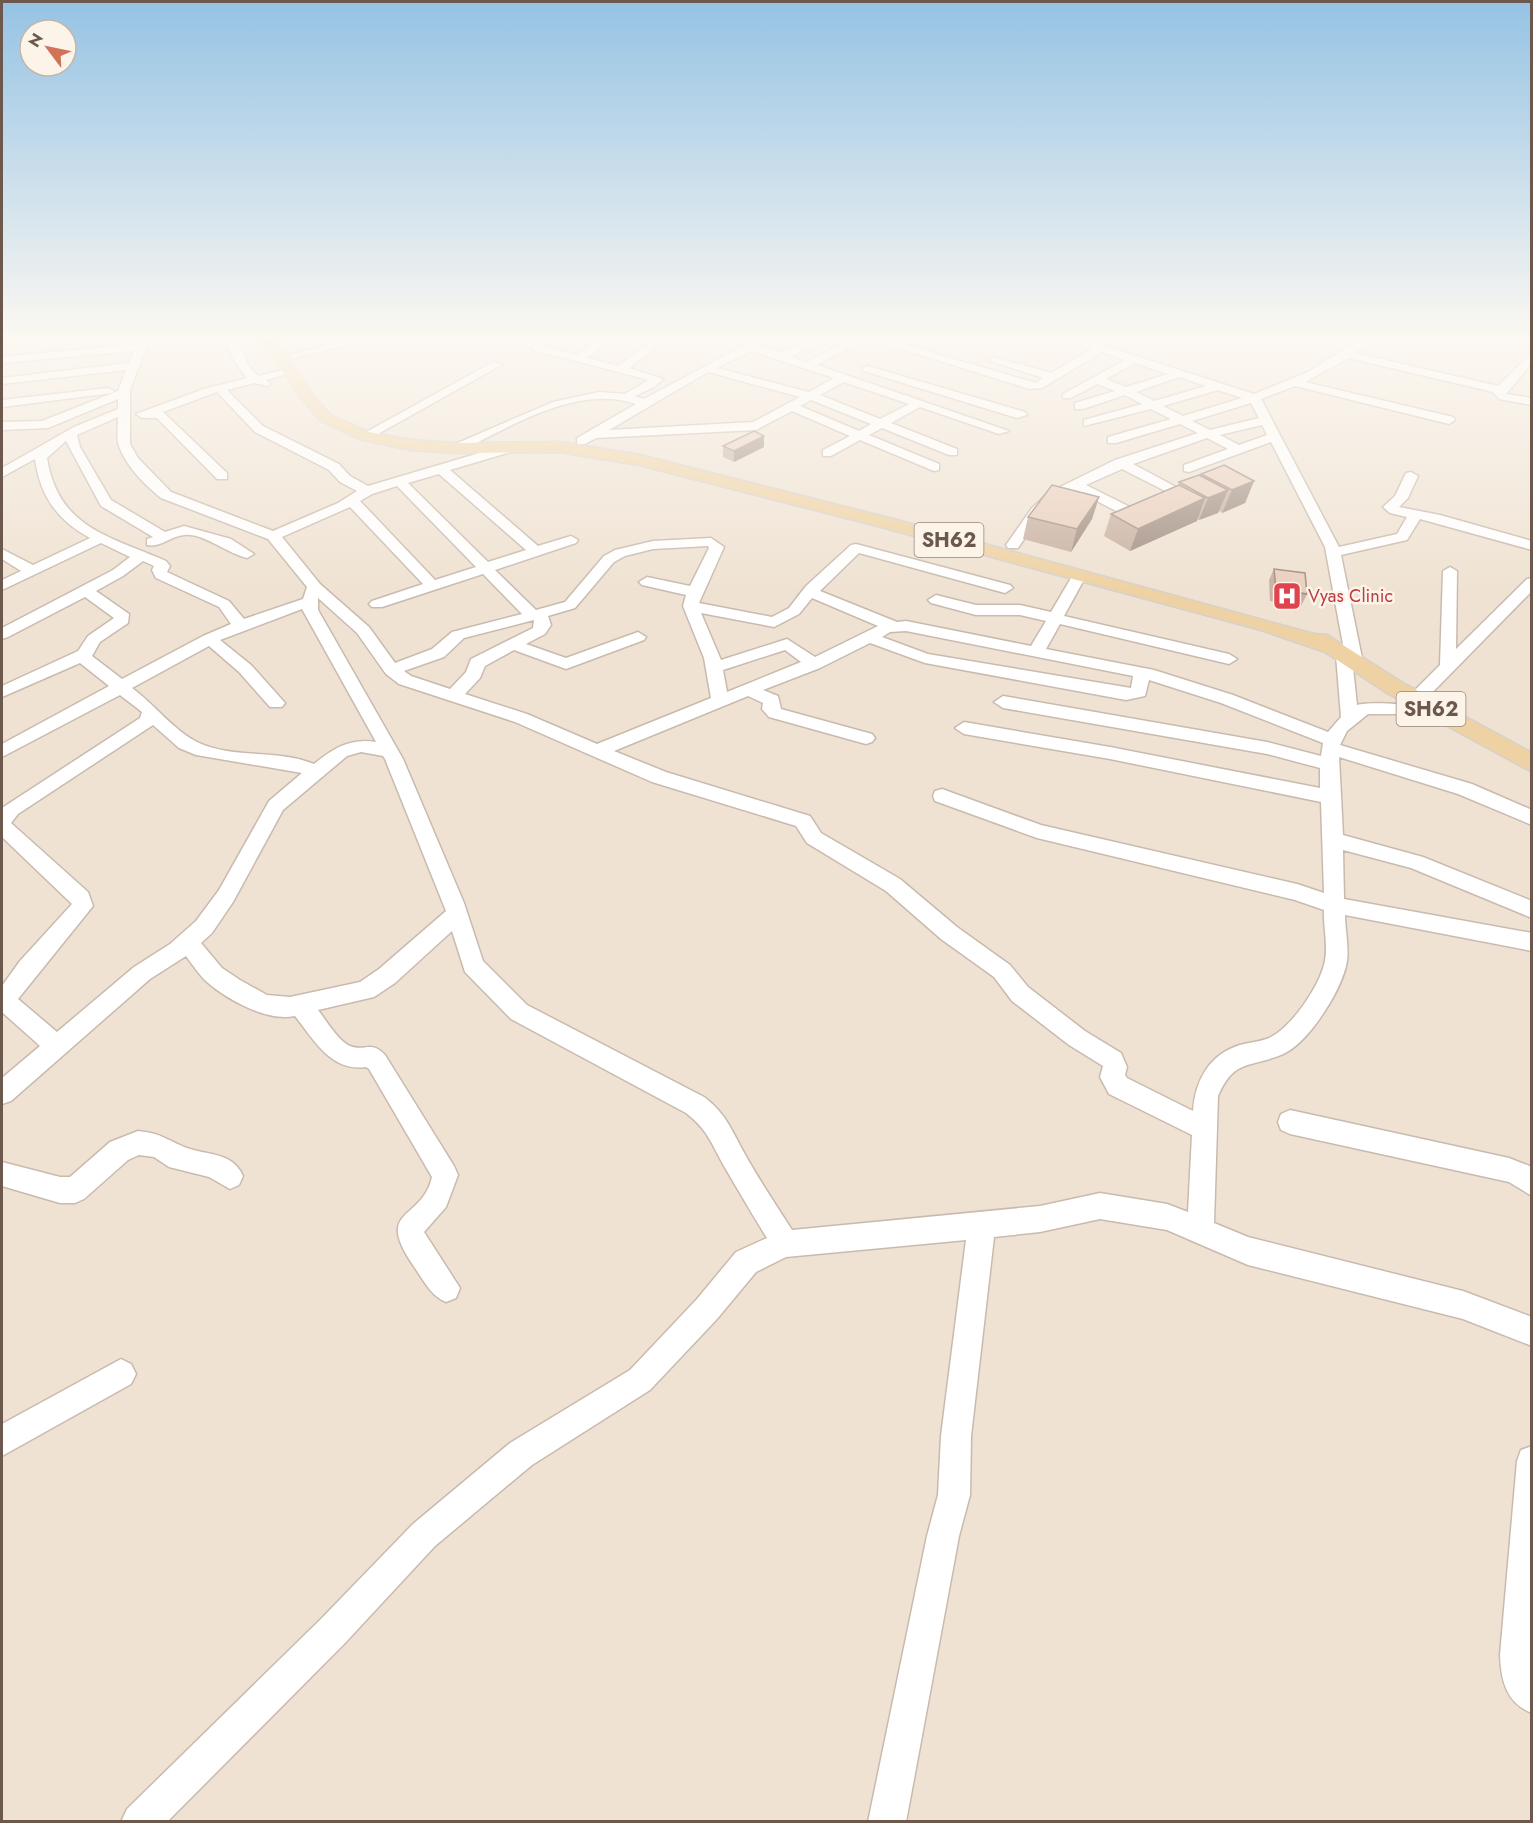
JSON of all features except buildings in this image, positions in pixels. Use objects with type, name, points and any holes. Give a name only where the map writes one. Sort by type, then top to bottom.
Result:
[{"type":"main road","name":"SH62","points":[[335,422],[358,432],[411,445],[507,449],[559,447],[631,459],[718,479],[1268,626],[1345,655],[1415,700],[1532,764]]},
{"type":"main road","points":[[350,422],[358,432]]},
{"type":"main road","points":[[559,447],[589,437],[1268,611],[1288,619],[1345,655]]},
{"type":"street","points":[[2,426],[44,425],[55,422]]},
{"type":"street","points":[[2,473],[91,422]]},
{"type":"street","points":[[124,422],[124,444],[128,452],[158,490],[273,536],[312,595],[363,630],[392,670],[405,680],[521,718],[659,777],[803,821],[814,838],[893,885],[949,933],[1002,971],[1020,994],[1077,1038],[1113,1060],[1115,1067],[1113,1082],[1118,1086],[1205,1129]]},
{"type":"street","points":[[168,422],[222,476]]},
{"type":"street","points":[[252,422],[259,429],[334,468],[345,479],[367,491]]},
{"type":"street","points":[[358,432],[378,422]]},
{"type":"street","points":[[457,448],[515,422]]},
{"type":"street","points":[[589,437],[615,422]]},
{"type":"street","points":[[589,437],[756,426],[763,422]]},
{"type":"street","points":[[829,422],[934,467]]},
{"type":"street","points":[[976,422],[1003,431]]},
{"type":"street","points":[[1112,440],[1168,422]]},
{"type":"street","points":[[1189,422],[1239,450]]},
{"type":"street","points":[[1012,545],[1046,500],[1075,485],[1120,463],[1209,433],[1257,422]]},
{"type":"street","points":[[1267,422],[1334,554],[1350,720]]},
{"type":"street","points":[[827,453],[881,423],[953,452]]},
{"type":"street","points":[[70,434],[74,447],[106,503],[163,537]]},
{"type":"street","points":[[1189,468],[1275,436]]},
{"type":"street","points":[[51,444],[41,457],[42,467],[44,481],[59,511],[72,522],[100,538],[163,566],[159,570],[161,575],[224,604],[241,626]]},
{"type":"street","points":[[273,536],[343,506],[367,491],[507,449]]},
{"type":"street","points":[[1120,463],[1184,495]]},
{"type":"street","points":[[441,468],[535,551]]},
{"type":"street","points":[[1411,476],[1401,498],[1390,507],[1532,546]]},
{"type":"street","points":[[399,481],[536,615],[543,625],[539,631],[477,663],[474,674],[453,696]]},
{"type":"street","points":[[1075,485],[1133,514]]},
{"type":"street","points":[[351,500],[433,586]]},
{"type":"street","points":[[1334,554],[1402,537],[1416,514]]},
{"type":"street","points":[[134,552],[163,537],[184,530],[226,542],[247,554]]},
{"type":"street","points":[[2,586],[100,538]]},
{"type":"street","points":[[377,604],[571,540]]},
{"type":"street","points":[[392,670],[438,653],[459,635],[570,605],[609,559],[620,553],[652,545],[711,542],[717,548],[693,599],[712,658],[712,668],[720,701]]},
{"type":"street","points":[[647,582],[693,599],[774,622],[794,611],[811,589],[856,548],[1005,588]]},
{"type":"street","points":[[2,634],[133,563],[138,558],[134,552]]},
{"type":"street","points":[[2,553],[32,572]]},
{"type":"street","points":[[1448,665],[1450,571]]},
{"type":"street","points":[[1036,652],[1079,576]]},
{"type":"street","points":[[1415,700],[1532,582]]},
{"type":"street","points":[[811,589],[815,594],[895,627]]},
{"type":"street","points":[[2,692],[84,655],[94,639],[122,620],[121,614],[85,590]]},
{"type":"street","points":[[2,751],[209,639],[312,595]]},
{"type":"street","points":[[312,595],[310,610],[390,752],[457,914],[473,966],[519,1012],[695,1105],[718,1125],[726,1137],[731,1154],[785,1244]]},
{"type":"street","points":[[936,600],[958,608],[1011,609],[1229,659]]},
{"type":"street","points":[[596,751],[814,664],[886,628],[922,627],[1142,673],[1227,699],[1332,751],[1466,789],[1532,818]]},
{"type":"street","points":[[514,645],[566,664],[638,636]]},
{"type":"street","points":[[868,636],[925,658],[1126,695],[1139,692],[1142,673]]},
{"type":"street","points":[[209,639],[230,653],[255,676],[276,703]]},
{"type":"street","points":[[712,668],[787,644],[814,664]]},
{"type":"street","points":[[2,821],[11,809],[147,721],[150,715],[151,711],[88,664],[84,655]]},
{"type":"street","points":[[748,690],[772,700],[771,710],[775,713],[866,738]]},
{"type":"street","points":[[1003,702],[1267,748],[1332,751]]},
{"type":"street","points":[[1200,1232],[1206,1096],[1212,1079],[1221,1065],[1239,1053],[1269,1048],[1289,1039],[1298,1030],[1334,971],[1333,840],[1330,797],[1332,751],[1350,720],[1362,710],[1379,708],[1450,720]]},
{"type":"street","points":[[150,715],[161,722],[168,733],[204,752],[298,763],[315,771]]},
{"type":"street","points":[[964,728],[1110,753],[1330,797]]},
{"type":"street","points":[[2,1093],[142,973],[187,942],[204,927],[225,896],[276,806],[315,771],[341,752],[353,747],[390,752]]},
{"type":"street","points":[[942,796],[1037,831],[1297,892],[1334,905],[1532,942]]},
{"type":"street","points":[[2,826],[81,898],[83,906],[28,967],[2,1000],[57,1046]]},
{"type":"street","points":[[1333,840],[1416,862],[1532,910]]},
{"type":"street","points":[[187,942],[214,975],[232,987],[264,1004],[290,1007],[366,990],[387,976],[457,914]]},
{"type":"street","points":[[299,1004],[339,1053],[355,1058],[371,1056],[377,1062],[445,1175],[443,1188],[437,1201],[423,1211],[410,1228],[413,1242],[446,1288]]},
{"type":"street","points":[[1290,1122],[1509,1170],[1524,1176],[1532,1184]]},
{"type":"street","points":[[2,1174],[60,1190],[75,1190],[119,1151],[138,1143],[158,1145],[178,1158],[215,1166],[230,1176]]},
{"type":"street","points":[[140,1821],[333,1631],[424,1535],[521,1454],[640,1380],[707,1309],[746,1262],[785,1244],[1040,1218],[1100,1206],[1167,1217],[1248,1251],[1463,1305],[1532,1332]]},
{"type":"street","points":[[887,1821],[943,1536],[954,1495],[956,1436],[982,1224]]},
{"type":"street","points":[[2,1441],[121,1374]]},
{"type":"street","points":[[1532,1461],[1517,1655],[1518,1678],[1532,1696]]},
{"type":"shaded area","points":[[2,422],[1531,422],[1531,1821],[2,1821]]},
{"type":"place","name":"Vyas Clinic","points":[[1287,596]]}]
